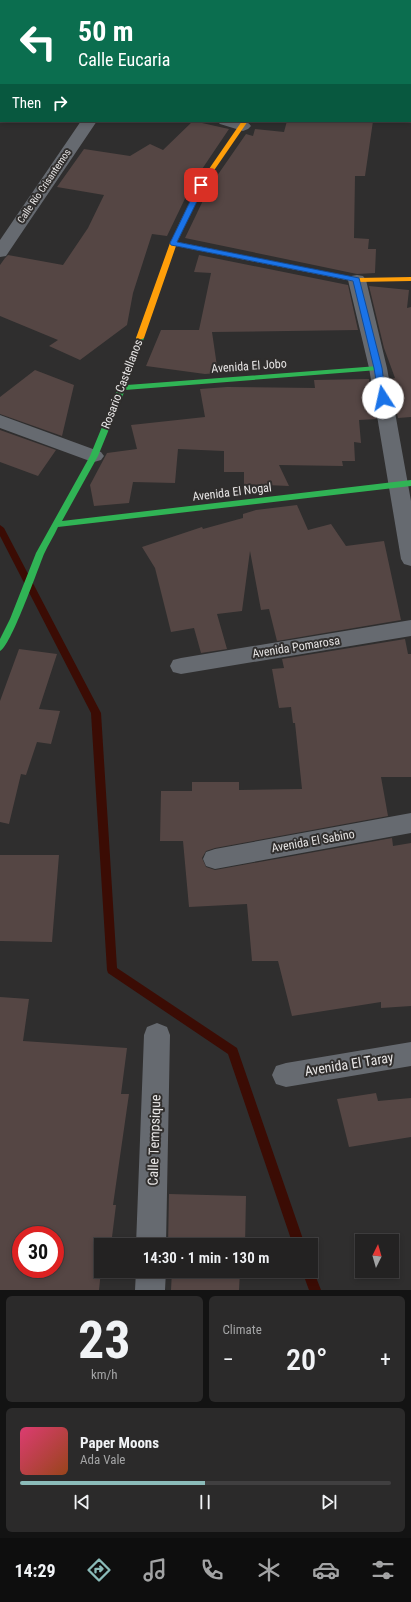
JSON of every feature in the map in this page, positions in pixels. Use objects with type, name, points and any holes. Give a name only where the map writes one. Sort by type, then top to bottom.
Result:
[{"type":"street","name":"Calle Río Crisantemos","points":[[0,252],[88,122]]},
{"type":"street","name":"Rosario Castellanos","points":[[0,648],[14,619],[40,553],[94,456],[122,388],[173,243],[201,185],[244,123]]},
{"type":"street","points":[[173,243],[356,280],[411,279]]},
{"type":"street","points":[[356,280],[405,484],[411,558]]},
{"type":"street","name":"Avenida El Jobo","points":[[122,388],[378,368]]},
{"type":"street","points":[[0,421],[94,456]]},
{"type":"street","name":"Avenida El Nogal","points":[[55,525],[405,484]]},
{"type":"street","name":"Avenida Pomarosa","points":[[181,666],[411,628]]},
{"type":"street","name":"Avenida El Sabino","points":[[215,859],[411,823]]},
{"type":"street","name":"Calle Tempsique","points":[[151,1238],[157,1035]]},
{"type":"street","name":"Avenida El Taray","points":[[286,1075],[411,1054]]},
{"type":"street","points":[[150,1290],[151,1278]]},
{"type":"building","points":[[192,122],[229,129],[192,184],[167,236],[152,234],[133,293],[127,325],[80,360],[49,346],[58,340],[0,316],[0,265],[8,255],[63,265],[88,228],[104,195],[57,187],[84,149],[130,156],[150,144],[163,150]]},
{"type":"building","points":[[287,122],[373,122],[365,176],[355,176],[354,238],[369,239],[368,249],[376,249],[375,273],[357,274],[185,238],[210,186],[246,134],[253,136],[255,129],[284,132]]},
{"type":"building","points":[[199,255],[348,285],[358,330],[212,332],[218,373],[205,374],[146,366],[161,330],[199,330],[211,273],[194,272]]},
{"type":"building","points":[[369,286],[409,290],[407,308],[411,307],[411,417],[398,418],[390,379],[395,378],[384,348]]},
{"type":"building","points":[[35,370],[74,385],[62,436],[0,414],[0,397]]},
{"type":"building","points":[[369,379],[376,419],[359,420],[361,443],[354,442],[355,461],[342,461],[343,466],[279,465],[289,486],[244,484],[244,472],[224,472],[224,451],[178,449],[175,483],[133,482],[129,503],[94,506],[90,485],[107,453],[137,449],[131,425],[205,417],[200,389],[227,387],[315,388],[314,380]]},
{"type":"building","points":[[0,430],[56,450],[38,476],[0,462]]},
{"type":"building","points":[[297,505],[308,530],[331,524],[346,546],[384,541],[401,620],[277,641],[269,609],[261,610],[250,551],[242,611],[217,614],[227,649],[201,653],[194,628],[171,632],[155,568],[142,547],[202,527],[203,529],[243,518],[243,514],[256,510]]},
{"type":"building","points":[[405,639],[408,654],[411,654],[411,777],[381,777],[388,816],[215,848],[206,851],[202,858],[206,867],[215,870],[392,838],[393,846],[411,843],[411,1006],[381,1008],[381,1002],[292,1016],[278,961],[252,961],[247,904],[189,907],[183,841],[160,841],[161,791],[192,791],[192,782],[239,782],[239,790],[302,789],[295,723],[293,723],[291,707],[279,708],[272,669],[284,668],[282,659]]},
{"type":"building","points":[[19,649],[57,654],[39,709],[60,711],[51,744],[37,742],[26,775],[21,774],[9,824],[0,822],[0,701]]},
{"type":"building","points":[[0,855],[59,855],[52,942],[0,941]]},
{"type":"building","points":[[0,997],[29,999],[23,1041],[127,1048],[121,1094],[129,1094],[113,1205],[116,1205],[112,1238],[94,1238],[94,1278],[100,1278],[99,1290],[0,1290]]},
{"type":"building","points":[[376,1093],[378,1101],[411,1098],[411,1137],[349,1147],[337,1099]]},
{"type":"building","points":[[169,1194],[246,1196],[245,1238],[168,1238]]},
{"type":"building","points":[[172,1278],[240,1278],[239,1290],[171,1290]]},
{"type":"waterway","points":[[0,528],[96,713],[112,970],[233,1051],[297,1238]]},
{"type":"waterway","points":[[311,1278],[315,1290]]},
{"type":"traffic: fast","points":[[0,648],[14,619],[40,553],[94,456],[122,388],[140,338]]},
{"type":"traffic: fast","points":[[122,388],[378,368]]},
{"type":"traffic: fast","points":[[55,525],[411,483]]},
{"type":"traffic: slow","points":[[140,338],[173,243],[201,185],[244,122]]},
{"type":"traffic: slow","points":[[173,243],[357,280],[411,279]]},
{"type":"route","points":[[201,185],[173,243],[356,280],[378,368],[383,398]]}]
